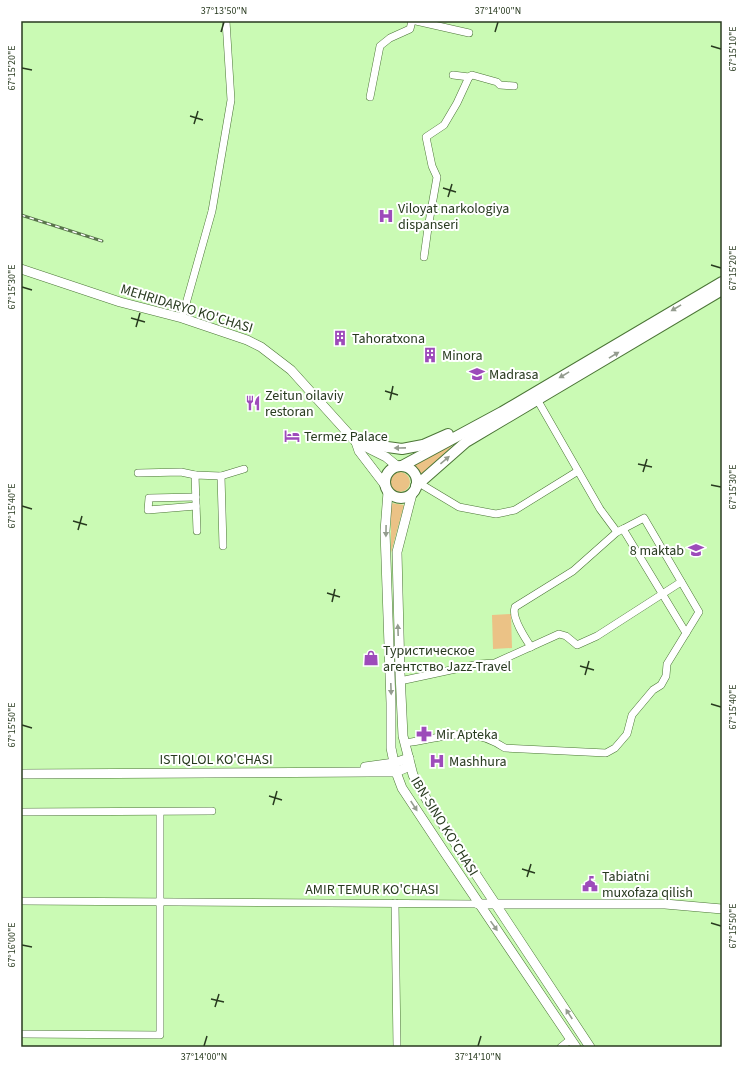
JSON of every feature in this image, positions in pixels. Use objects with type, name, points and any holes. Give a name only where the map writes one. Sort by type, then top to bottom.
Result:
[{"type":"highway","points":[[722,282],[502,412],[387,473],[387,488],[400,498],[416,488],[466,442],[538,401],[722,290]]},
{"type":"highway","points":[[357,443],[402,449],[423,445],[452,433],[464,431]]},
{"type":"highway","points":[[400,466],[409,468],[414,473],[416,488]]},
{"type":"main road","name":"МEHRIDARYO KO'CHASI","points":[[21,269],[120,302],[182,318],[247,340],[268,350],[307,387],[357,443]]},
{"type":"main road","points":[[357,443],[386,457],[400,466]]},
{"type":"main road","points":[[357,443],[359,452],[387,488]]},
{"type":"main road","name":"IBN-SINO KO'CHASI","points":[[387,488],[385,531],[391,703],[391,748],[402,788],[478,904],[573,1043]]},
{"type":"main road","name":"IBN-SINO KO'CHASI","points":[[416,488],[397,552],[400,681],[405,743],[410,762],[428,802],[590,1047]]},
{"type":"main road","name":"ISTIQLOL KO'CHASI","points":[[21,774],[395,767],[410,762]]},
{"type":"main road","name":"ISTIQLOL KO'CHASI","points":[[21,768],[395,767]]},
{"type":"main road","name":"AMIR TEMUR KO'CHASI","points":[[478,904],[665,904],[722,909]]},
{"type":"street","points":[[182,318],[212,211],[231,100],[226,21]]},
{"type":"street","points":[[370,97],[380,46],[390,38],[410,29],[412,21]]},
{"type":"street","points":[[416,21],[469,33]]},
{"type":"street","points":[[453,74],[469,77],[472,75],[497,82],[500,85],[514,86]]},
{"type":"street","points":[[424,257],[437,177],[432,166],[426,137],[444,125],[469,77]]},
{"type":"street","points":[[538,401],[600,509],[620,531],[686,633]]},
{"type":"street","points":[[138,473],[182,472],[195,475],[221,476],[244,469]]},
{"type":"street","points":[[416,488],[454,505],[496,514],[515,510],[578,471]]},
{"type":"street","points":[[195,475],[197,530]]},
{"type":"street","points":[[221,476],[223,546]]},
{"type":"street","points":[[196,497],[149,498],[148,510],[196,506]]},
{"type":"street","points":[[405,743],[454,734],[472,734],[492,740],[504,748],[606,753],[615,748],[627,734],[632,715],[653,690],[661,685],[666,676],[666,664],[699,612],[644,518],[620,531],[574,571],[515,607],[513,611],[520,629],[531,647]]},
{"type":"street","points":[[400,681],[496,662],[559,634],[566,636],[577,645],[598,636],[681,582]]},
{"type":"street","points":[[21,812],[212,811]]},
{"type":"street","points":[[21,1034],[160,1035],[160,812]]},
{"type":"street","name":"AMIR TEMUR KO'CHASI","points":[[21,901],[478,904]]},
{"type":"street","points":[[395,903],[397,1047]]},
{"type":"street","points":[[561,1047],[573,1043]]},
{"type":"shaded area","points":[[453,445],[422,475],[413,464]]},
{"type":"shaded area","points":[[400,472],[407,475],[410,482],[407,489],[400,492],[393,489],[390,482],[393,475]]},
{"type":"shaded area","points":[[391,503],[404,505],[391,553]]},
{"type":"shaded area","points":[[511,614],[512,648],[493,649],[492,615]]},
{"type":"railway","points":[[21,215],[102,241]]},
{"type":"place","name":"Viloyat narkologiya dispanseri","points":[[386,216]]},
{"type":"place","name":"Tahoratxona","points":[[340,338]]},
{"type":"place","name":"Minora","points":[[430,355]]},
{"type":"place","name":"Madrasa","points":[[477,374]]},
{"type":"place","name":"Zeitun oilaviy restoran","points":[[253,403]]},
{"type":"place","name":"Termez Palace","points":[[292,436]]},
{"type":"place","name":"8 maktab","points":[[696,550]]},
{"type":"place","name":"Туристическое агентство Jazz-Travel","points":[[371,658]]},
{"type":"place","name":"Mir Apteka","points":[[424,734]]},
{"type":"place","name":"Mashhura","points":[[437,761]]},
{"type":"place","name":"Tabiatni muxofaza qilish","points":[[590,884]]}]
